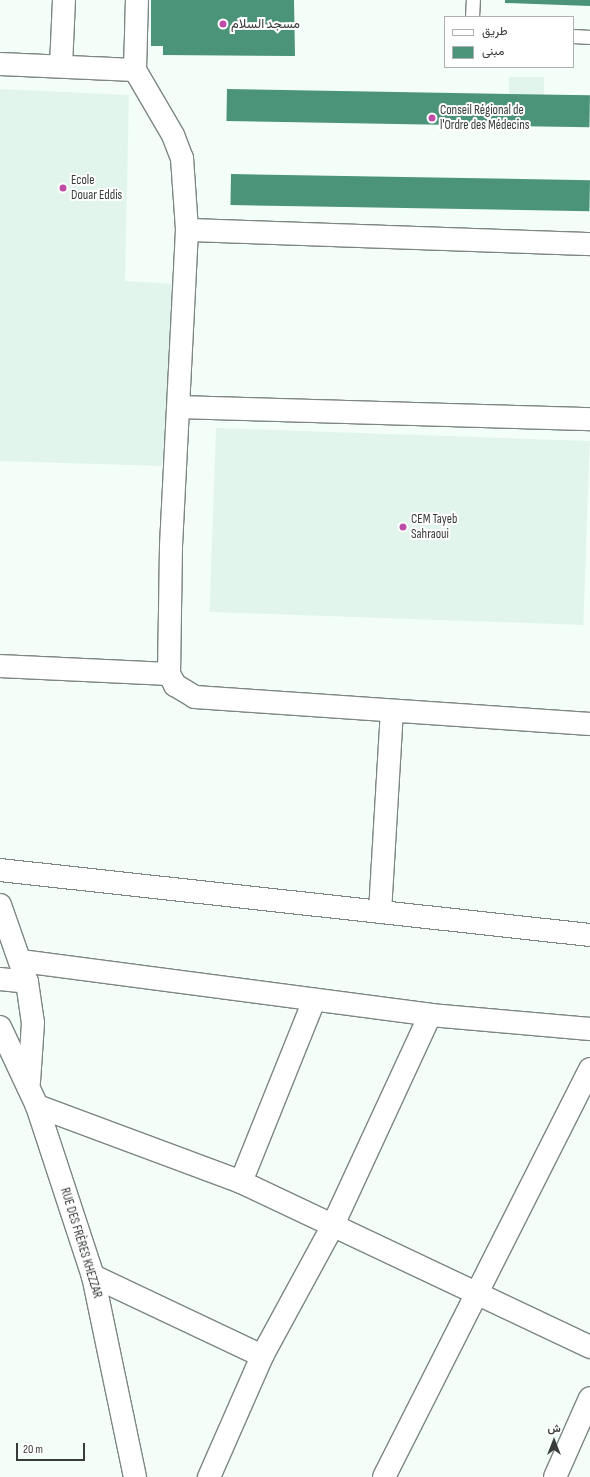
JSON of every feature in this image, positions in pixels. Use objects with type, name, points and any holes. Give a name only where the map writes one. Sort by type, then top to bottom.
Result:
[{"type":"street","points":[[61,66],[64,0]]},
{"type":"street","points":[[137,0],[134,70],[173,135],[182,158],[187,230],[180,407],[171,547],[169,674],[184,694],[195,697],[590,724]]},
{"type":"street","points":[[0,64],[134,70]]},
{"type":"street","points":[[187,230],[590,244]]},
{"type":"street","points":[[180,407],[590,419]]},
{"type":"street","points":[[0,666],[169,674]]},
{"type":"street","points":[[380,912],[392,711]]},
{"type":"street","points":[[0,870],[590,935]]},
{"type":"street","name":"RUE DES FRÈRES KHEZZAR","points":[[0,905],[22,961],[27,982],[33,1023],[28,1084]]},
{"type":"street","points":[[22,961],[430,1015],[590,1029]]},
{"type":"street","points":[[0,979],[27,982]]},
{"type":"street","points":[[241,1182],[314,1000]]},
{"type":"street","points":[[209,1477],[262,1356],[333,1225],[430,1015]]},
{"type":"street","points":[[0,1020],[33,1023]]},
{"type":"street","name":"RUE DES FRÈRES KHEZZAR","points":[[0,1027],[37,1106],[93,1276],[135,1477]]},
{"type":"street","points":[[384,1477],[476,1292],[589,1076]]},
{"type":"street","points":[[37,1106],[241,1182],[590,1347]]},
{"type":"street","points":[[93,1276],[262,1356]]},
{"type":"street","points":[[555,1477],[590,1398]]},
{"type":"lane","points":[[472,16],[473,0]]},
{"type":"lane","points":[[574,36],[590,37]]},
{"type":"shaded area","points":[[509,77],[544,77],[544,101],[509,101]]},
{"type":"shaded area","name":"Ecole Douar Eddis","points":[[0,89],[129,95],[125,281],[176,284],[162,466],[0,461]]},
{"type":"shaded area","name":"CEM Tayeb Sahraoui","points":[[216,428],[590,441],[583,625],[210,612]]},
{"type":"building","name":"مسجد السلام","points":[[151,0],[294,0],[295,56],[163,55],[163,46],[151,46]]},
{"type":"building","points":[[505,0],[590,0],[590,6],[505,3]]},
{"type":"building","points":[[227,89],[590,95],[589,127],[226,121]]},
{"type":"building","points":[[231,174],[590,180],[589,211],[230,205]]},
{"type":"place","name":"مسجد السلام","points":[[223,24]]},
{"type":"place","name":"Conseil Régional de l'Ordre des Médecins","points":[[432,118]]},
{"type":"place","name":"Ecole Douar Eddis","points":[[63,188]]},
{"type":"place","name":"CEM Tayeb Sahraoui","points":[[403,527]]}]
